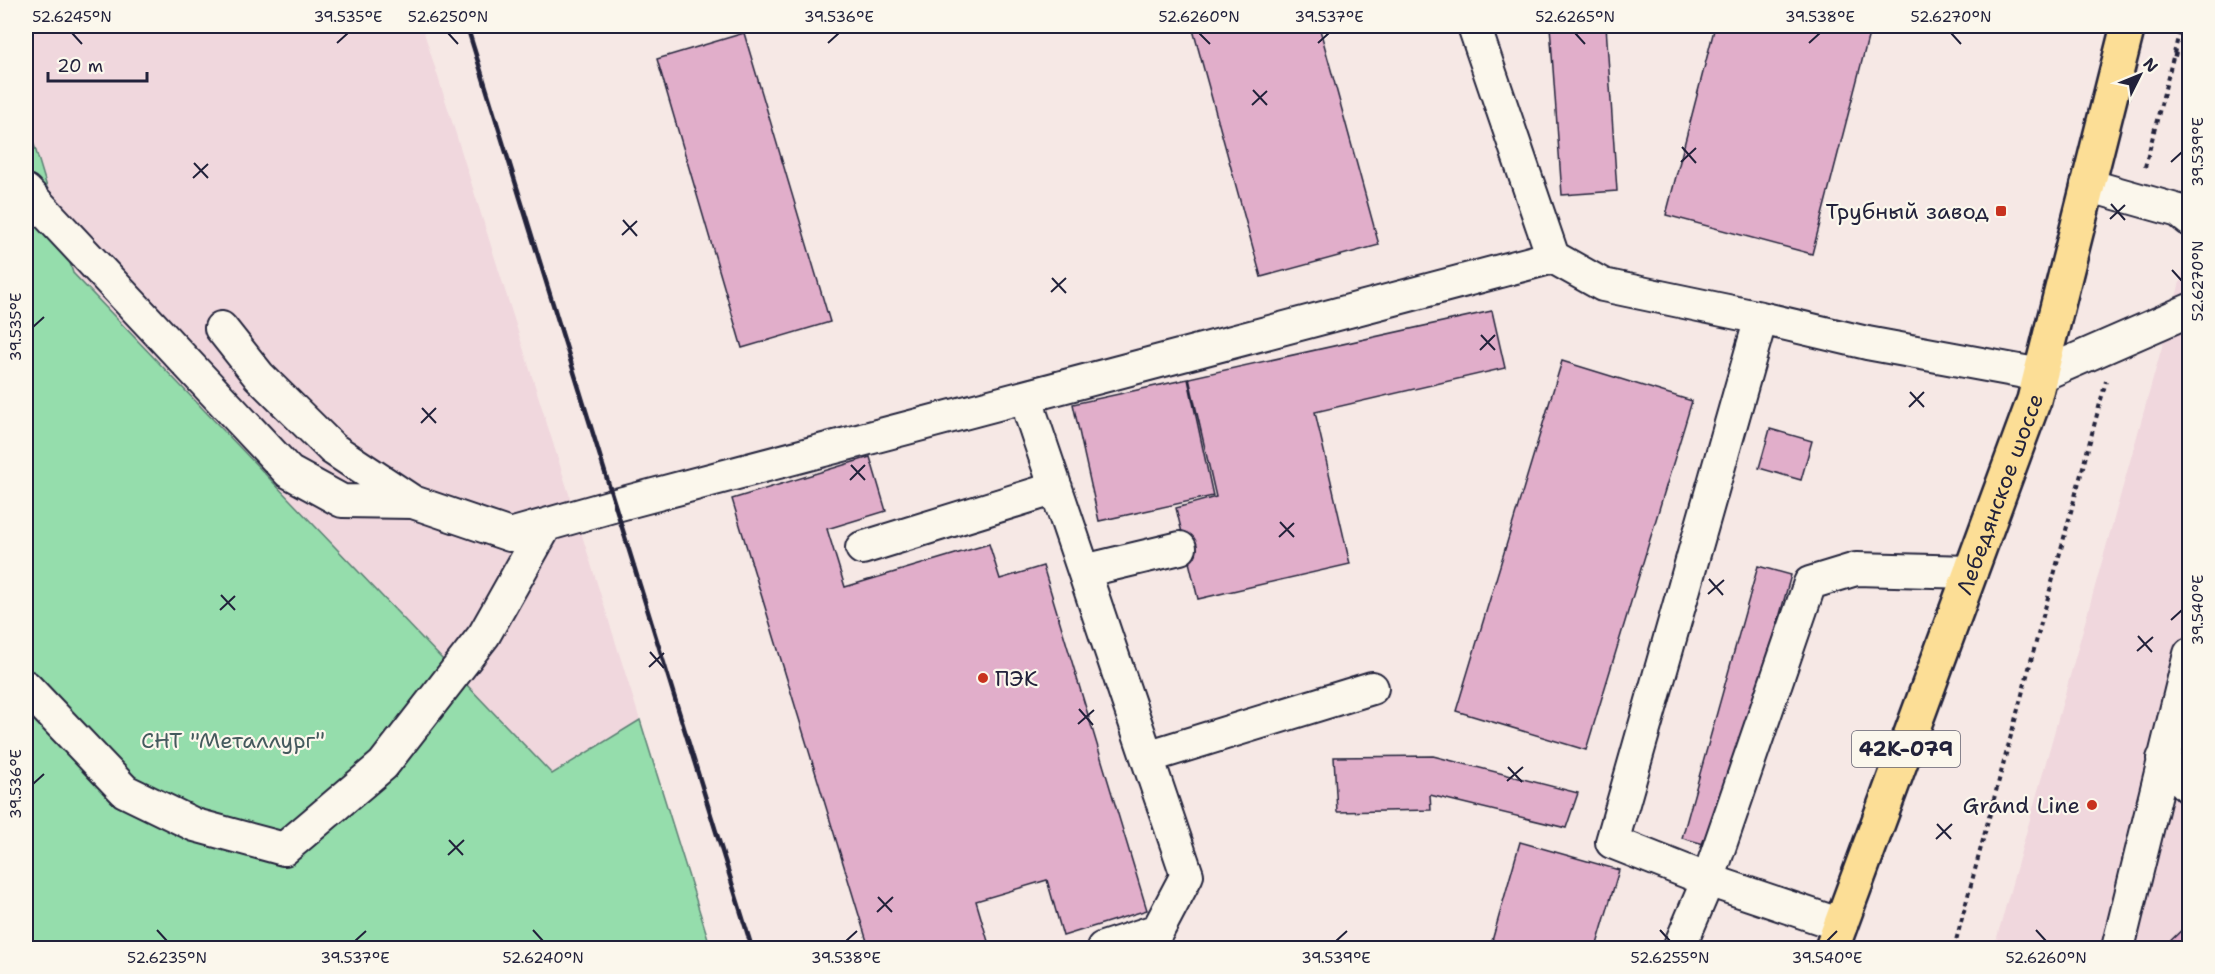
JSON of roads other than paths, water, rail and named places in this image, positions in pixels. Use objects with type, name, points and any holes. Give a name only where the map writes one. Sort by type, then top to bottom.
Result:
[{"type":"main road","name":"Лебедянское шоссе","points":[[1837,937],[2034,400],[2128,26]]},
{"type":"lane","points":[[1474,26],[1553,257],[1603,285],[1867,343],[2041,375],[2190,310]]},
{"type":"lane","points":[[2087,185],[2179,211],[2190,220]]},
{"type":"lane","points":[[26,191],[289,472],[342,501],[413,502]]},
{"type":"lane","points":[[221,328],[259,376],[333,448],[413,502],[510,535],[1553,257]]},
{"type":"lane","points":[[1761,318],[1612,842],[1708,880],[1837,937]]},
{"type":"lane","points":[[1028,396],[1031,415],[1187,875],[1158,930],[1103,948]]},
{"type":"lane","points":[[862,548],[1056,488]]},
{"type":"lane","points":[[26,687],[125,791],[195,825],[284,849],[383,765],[484,635],[546,525]]},
{"type":"lane","points":[[1084,571],[1180,548]]},
{"type":"lane","points":[[1679,948],[1708,880],[1810,583],[1856,569],[1971,572]]},
{"type":"lane","points":[[2118,948],[2190,654]]},
{"type":"lane","points":[[1147,757],[1372,688]]},
{"type":"lane","points":[[2163,759],[2190,788]]},
{"type":"railway","points":[[467,26],[752,948]]},
{"type":"place","name":"Трубный завод","points":[[2001,211]]},
{"type":"place","name":"ПЭК","points":[[983,678]]},
{"type":"place","name":"Grand Line","points":[[2092,805]]},
{"type":"park label","name":"СНТ \"Металлург\"","points":[[233,740]]}]
